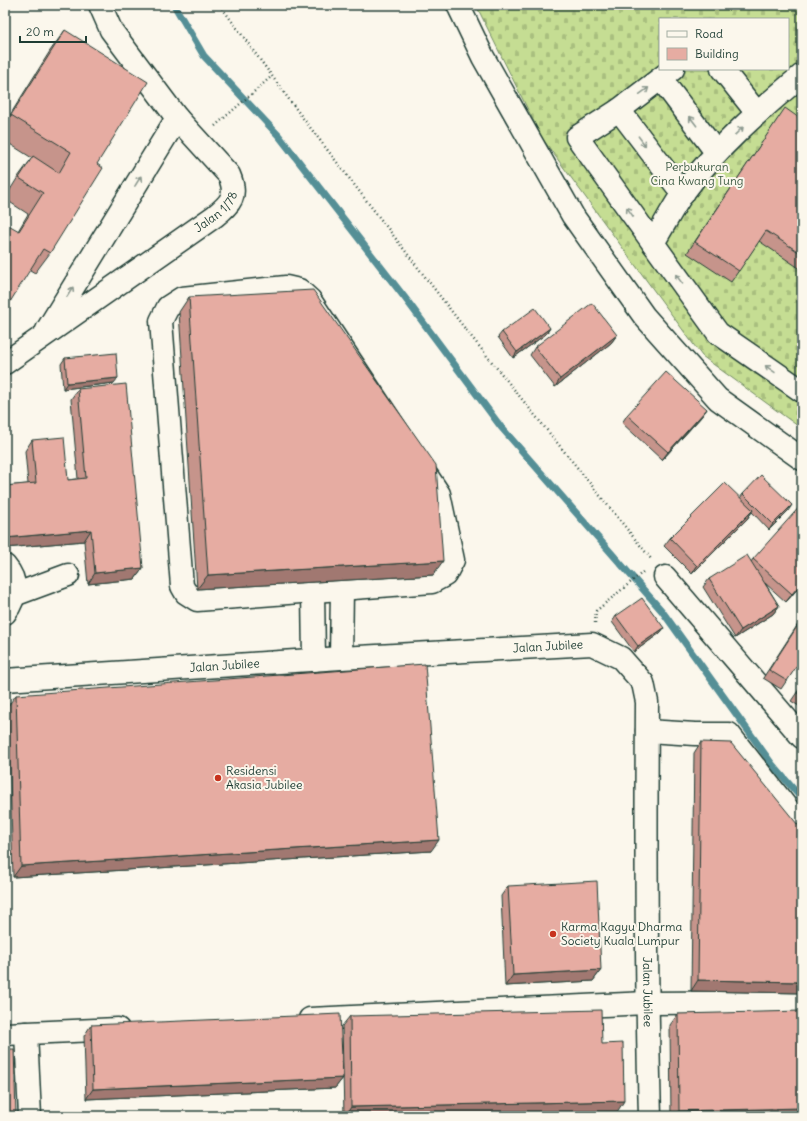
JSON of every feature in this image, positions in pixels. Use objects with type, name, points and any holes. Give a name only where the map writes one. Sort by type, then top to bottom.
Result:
[{"type":"street","name":"Jalan 1/78","points":[[5,363],[215,216],[225,208],[232,199],[234,187],[229,175],[177,118],[111,30],[100,5]]},
{"type":"street","points":[[458,5],[483,57],[574,216],[644,316],[718,399],[802,459]]},
{"type":"street","points":[[723,70],[757,113]]},
{"type":"street","points":[[716,152],[667,74],[618,110],[577,137],[718,333],[802,391]]},
{"type":"street","points":[[653,243],[683,194],[716,152],[757,113],[802,75]]},
{"type":"street","points":[[618,110],[683,194]]},
{"type":"street","points":[[42,337],[177,118]]},
{"type":"street","points":[[286,287],[299,290],[310,300],[440,494],[454,560],[446,575],[432,582],[342,588],[197,600],[186,593],[182,586],[161,321],[168,307],[182,298],[286,287]]},
{"type":"street","points":[[5,566],[10,572],[14,583],[10,604]]},
{"type":"street","points":[[10,604],[68,575]]},
{"type":"street","points":[[665,577],[802,737]]},
{"type":"street","points":[[341,658],[342,588]]},
{"type":"street","points":[[313,591],[314,660]]},
{"type":"street","name":"Jalan Jubilee","points":[[5,680],[341,658],[592,644],[621,658],[643,683],[647,702],[647,1003],[650,1116]]},
{"type":"street","points":[[647,731],[695,734],[729,734],[802,827]]},
{"type":"street","points":[[289,1020],[647,1003],[802,1002]]},
{"type":"street","points":[[5,1034],[138,1028]]},
{"type":"street","points":[[26,1033],[30,1116]]},
{"type":"path","points":[[220,5],[272,76],[466,330],[665,577]]},
{"type":"path","points":[[230,113],[272,76]]},
{"type":"path","points":[[596,611],[644,572]]},
{"type":"green space","name":"Perbukuran Cina Kwang Tung","points":[[476,5],[802,5],[802,429],[702,356],[542,138]]},
{"type":"building","points":[[65,30],[148,82],[97,164],[103,168],[50,253],[43,249],[5,310],[5,223],[19,231],[43,193],[19,178],[33,156],[59,173],[71,152],[11,115]]},
{"type":"building","points":[[785,108],[802,120],[802,175],[798,180],[802,182],[802,254],[766,231],[739,271],[695,242]]},
{"type":"building","points":[[313,290],[436,465],[443,561],[208,575],[189,297]]},
{"type":"building","points":[[592,303],[617,335],[560,379],[535,347]]},
{"type":"building","points":[[535,308],[550,328],[517,352],[502,332]]},
{"type":"building","points":[[116,353],[118,378],[67,383],[65,358]]},
{"type":"building","points":[[666,372],[707,409],[668,452],[627,415]]},
{"type":"building","points":[[126,384],[143,568],[95,573],[91,530],[5,538],[5,486],[36,483],[32,440],[64,437],[68,480],[86,478],[78,389]]},
{"type":"building","points":[[761,475],[792,505],[773,524],[743,494]]},
{"type":"building","points":[[725,483],[753,510],[697,566],[670,538]]},
{"type":"building","points":[[802,504],[802,582],[792,594],[753,559]]},
{"type":"building","points":[[747,555],[779,606],[741,630],[709,579]]},
{"type":"building","points":[[642,598],[664,628],[638,646],[616,616]]},
{"type":"building","points":[[802,619],[802,658],[787,681],[769,670]]},
{"type":"building","name":"Residensi Akasia Jubilee","points":[[425,664],[439,840],[21,866],[16,695]]},
{"type":"building","points":[[802,686],[802,696],[797,693]]},
{"type":"building","points":[[701,742],[731,743],[802,830],[802,982],[698,980]]},
{"type":"building","points":[[597,881],[601,970],[513,975],[508,886]]},
{"type":"building","points":[[601,1010],[602,1044],[623,1043],[624,1101],[351,1107],[350,1016]]},
{"type":"building","points":[[802,1011],[802,1108],[679,1111],[678,1014]]},
{"type":"building","points":[[340,1014],[343,1078],[93,1089],[91,1025]]},
{"type":"building","points":[[5,1049],[14,1049],[16,1116],[5,1116]]},
{"type":"waterway","points":[[174,5],[204,56],[279,136],[405,298],[501,427],[662,611],[772,764],[802,799]]},
{"type":"place","name":"Residensi Akasia Jubilee","points":[[218,778]]},
{"type":"place","name":"Karma Kagyu Dharma Society Kuala Lumpur","points":[[553,934]]}]
